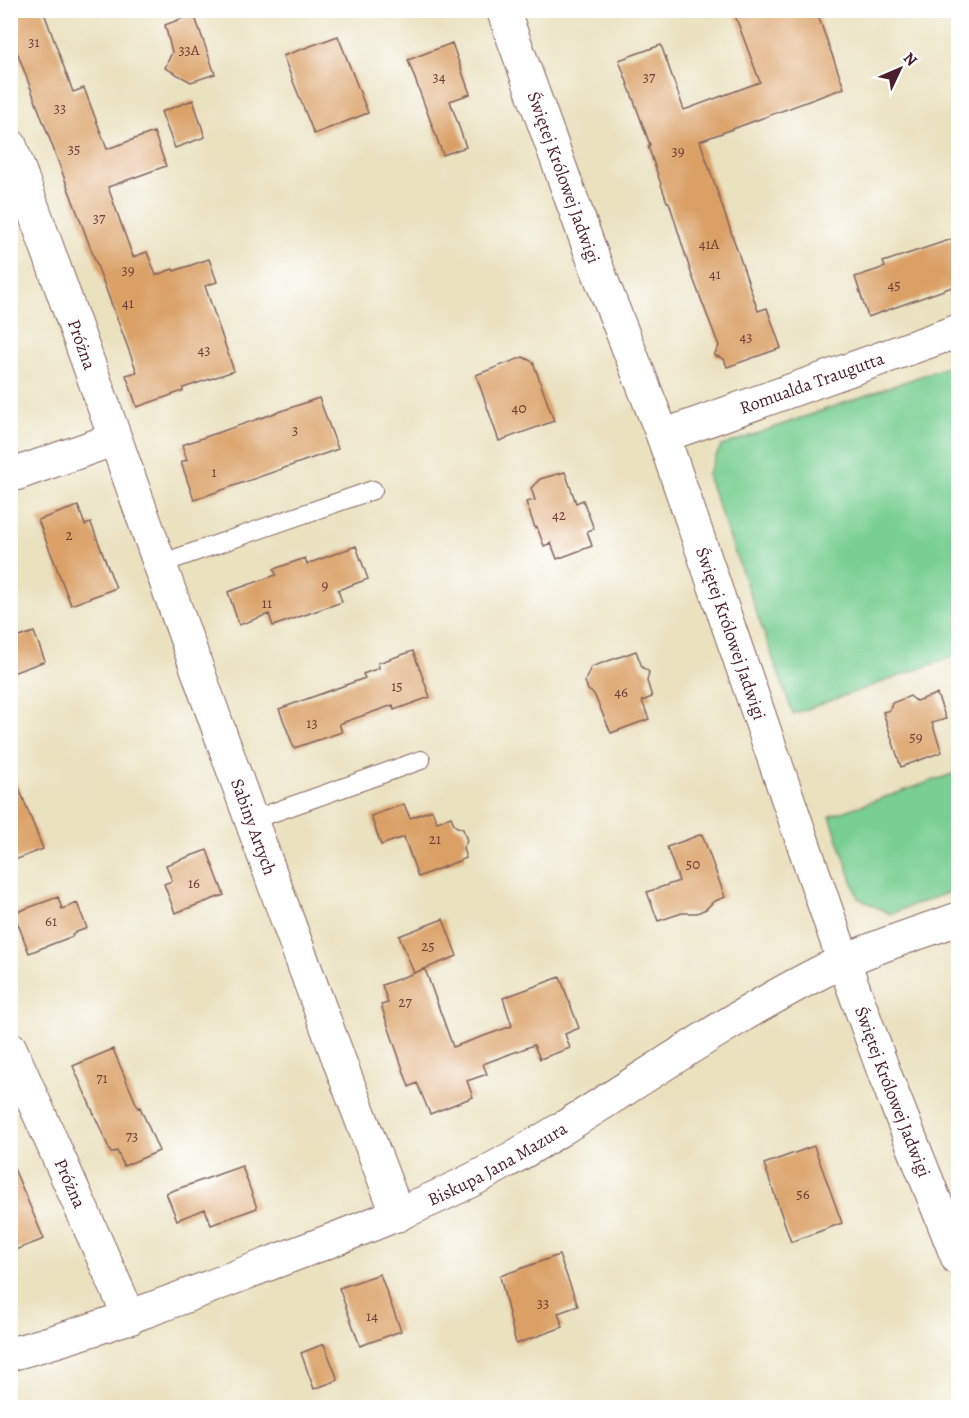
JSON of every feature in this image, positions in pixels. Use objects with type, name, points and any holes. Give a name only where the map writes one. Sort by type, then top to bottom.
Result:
[{"type":"street","name":"Świętej Królowej Jadwigi","points":[[503,10],[591,252],[663,436],[885,1075],[958,1259]]},
{"type":"street","name":"Próżna","points":[[10,145],[115,439]]},
{"type":"street","name":"Romualda Traugutta","points":[[663,436],[958,331]]},
{"type":"street","points":[[10,476],[115,439]]},
{"type":"street","name":"Sabiny Artych","points":[[115,439],[336,1052],[399,1215]]},
{"type":"street","name":"Biskupa Jana Mazura","points":[[10,1354],[130,1318],[399,1215],[520,1154],[761,1005],[844,962],[958,919]]},
{"type":"street","name":"Próżna","points":[[10,1048],[130,1318]]},
{"type":"lane","points":[[160,564],[374,490]]},
{"type":"lane","points":[[252,820],[421,760]]},
{"type":"green space","points":[[958,363],[958,655],[793,714],[707,475],[721,446]]},
{"type":"green space","points":[[958,772],[958,889],[890,914],[858,898],[830,816]]},
{"type":"building","points":[[10,10],[43,10],[73,92],[84,88],[107,149],[154,132],[166,166],[108,187],[133,257],[147,252],[156,275],[209,259],[217,282],[205,286],[234,371],[183,388],[183,391],[137,407],[126,375],[137,372],[10,33]]},
{"type":"building","points":[[733,10],[816,10],[844,88],[700,141],[758,311],[767,308],[781,348],[727,367],[724,359],[714,355],[719,346],[691,273],[669,202],[667,202],[648,146],[650,145],[619,60],[661,45],[684,110],[760,82]]},
{"type":"building","points":[[194,14],[215,74],[191,82],[165,68],[172,52],[165,25]]},
{"type":"building","points":[[338,36],[368,113],[314,134],[283,56]]},
{"type":"building","points":[[452,43],[470,94],[450,101],[466,147],[443,155],[408,60]]},
{"type":"building","points":[[193,100],[205,137],[175,148],[161,112]]},
{"type":"building","points":[[958,237],[958,285],[868,317],[855,277],[885,267],[883,262]]},
{"type":"building","points":[[523,357],[533,362],[554,421],[499,441],[476,375]]},
{"type":"building","points":[[319,398],[338,449],[194,500],[181,462],[187,460],[182,445]]},
{"type":"building","points":[[565,472],[576,503],[583,500],[594,529],[587,531],[592,546],[557,559],[551,543],[544,546],[526,502],[535,500],[531,488],[540,479]]},
{"type":"building","points":[[78,506],[85,525],[91,523],[116,588],[71,605],[38,520]]},
{"type":"building","points":[[356,546],[368,579],[338,590],[342,602],[273,626],[269,614],[239,625],[228,592],[276,575],[274,569],[305,558],[307,564]]},
{"type":"building","points":[[34,632],[45,661],[10,674],[10,640]]},
{"type":"building","points":[[413,651],[430,697],[394,710],[393,705],[339,724],[342,732],[294,748],[279,709],[365,678],[363,674],[379,668],[378,663]]},
{"type":"building","points":[[636,651],[642,667],[649,672],[647,681],[652,697],[642,701],[649,719],[611,733],[594,694],[588,690],[585,681],[591,667]]},
{"type":"building","points":[[937,694],[946,719],[932,723],[942,752],[901,767],[883,712],[890,710],[892,703],[910,696],[916,701]]},
{"type":"building","points":[[10,770],[12,770],[43,849],[10,862]]},
{"type":"building","points":[[404,804],[410,818],[432,810],[437,822],[451,817],[455,826],[463,829],[467,841],[463,848],[466,858],[418,877],[404,837],[381,845],[371,816]]},
{"type":"building","points":[[702,834],[725,897],[697,913],[682,913],[658,921],[647,892],[679,881],[667,847]]},
{"type":"building","points":[[207,850],[224,895],[175,913],[164,884],[172,881],[166,865]]},
{"type":"building","points":[[58,897],[62,909],[77,903],[87,928],[72,934],[73,936],[29,953],[14,913]]},
{"type":"building","points":[[443,919],[457,956],[414,973],[399,936]]},
{"type":"building","points":[[425,969],[453,1047],[512,1026],[503,998],[560,977],[579,1028],[565,1034],[570,1048],[540,1059],[534,1045],[483,1064],[487,1074],[467,1081],[473,1097],[430,1114],[417,1083],[409,1087],[381,1005],[388,1003],[382,985]]},
{"type":"building","points":[[113,1049],[159,1151],[124,1166],[117,1151],[111,1153],[73,1066]]},
{"type":"building","points":[[814,1146],[842,1223],[791,1242],[764,1164]]},
{"type":"building","points":[[10,1159],[44,1239],[10,1252]]},
{"type":"building","points":[[242,1166],[257,1208],[211,1225],[205,1209],[177,1220],[166,1193]]},
{"type":"building","points":[[559,1255],[578,1306],[558,1313],[563,1327],[516,1344],[500,1276]]},
{"type":"building","points":[[380,1274],[401,1331],[360,1346],[339,1288]]},
{"type":"building","points":[[324,1344],[338,1380],[314,1389],[301,1353]]}]
